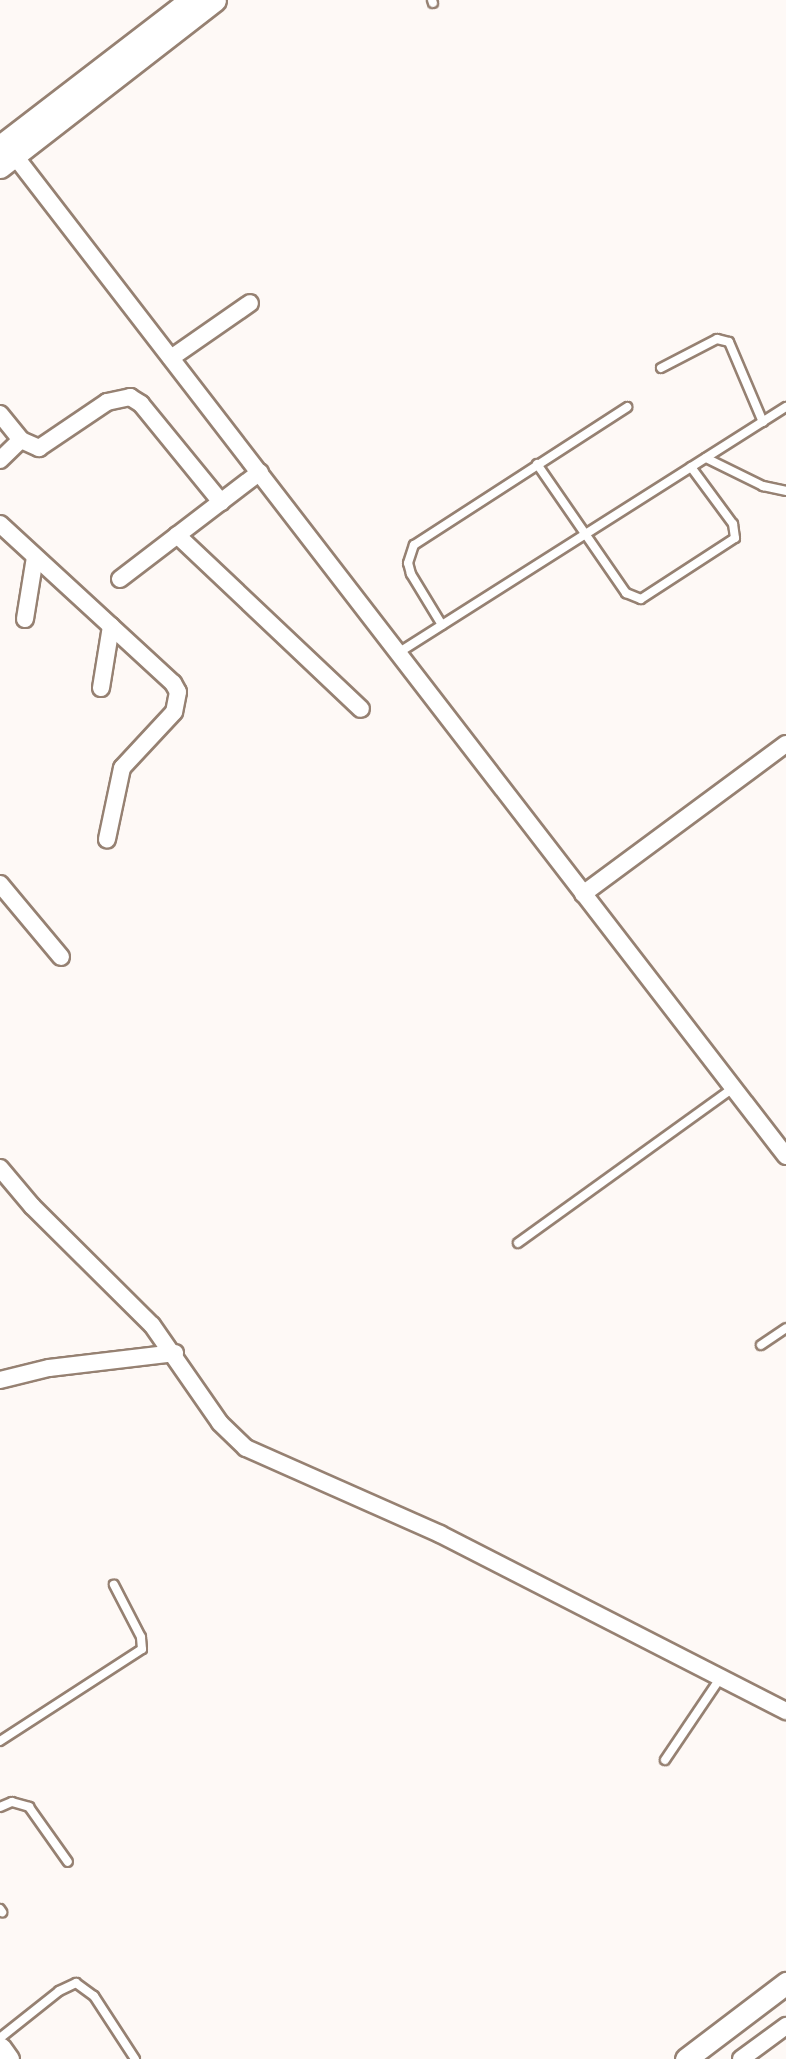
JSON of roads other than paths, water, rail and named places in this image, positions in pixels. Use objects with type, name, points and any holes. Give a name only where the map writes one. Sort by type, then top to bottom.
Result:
[{"type":"street","points":[[4,150],[190,0]]},
{"type":"street","points":[[4,150],[215,0]]},
{"type":"street","points":[[4,150],[260,472],[786,1156]]},
{"type":"street","points":[[171,358],[250,303]]},
{"type":"street","points":[[0,414],[21,440],[30,447],[47,446],[107,402],[130,397],[141,404],[221,502]]},
{"type":"street","points":[[0,460],[21,440]]},
{"type":"street","points":[[120,579],[260,472]]},
{"type":"street","points":[[0,524],[173,683],[178,701],[174,712],[122,768],[107,839]]},
{"type":"street","points":[[177,535],[361,709]]},
{"type":"street","points":[[25,619],[34,557]]},
{"type":"street","points":[[101,688],[111,626]]},
{"type":"street","points":[[583,894],[786,744]]},
{"type":"street","points":[[0,884],[61,957]]},
{"type":"street","points":[[0,1168],[32,1206],[132,1302],[175,1353],[220,1423],[260,1457],[440,1534],[786,1711]]},
{"type":"street","points":[[0,1380],[50,1368],[175,1353]]},
{"type":"street","points":[[686,2059],[786,1983]]},
{"type":"street","points":[[741,2059],[786,2026]]},
{"type":"street","points":[[0,2048],[8,2059]]},
{"type":"lane","points":[[661,368],[717,339],[729,342],[763,422]]},
{"type":"lane","points":[[442,625],[411,574],[408,563],[414,545],[627,407]]},
{"type":"lane","points":[[398,653],[786,407]]},
{"type":"lane","points":[[706,458],[763,486],[786,491]]},
{"type":"lane","points":[[537,464],[626,593],[635,599],[646,597],[729,545],[735,538],[733,524],[691,467]]},
{"type":"lane","points":[[518,1243],[733,1088]]},
{"type":"lane","points":[[761,1345],[786,1328]]},
{"type":"lane","points":[[0,1741],[142,1649],[141,1637],[114,1585]]},
{"type":"lane","points":[[665,1760],[721,1677]]},
{"type":"lane","points":[[0,1807],[12,1802],[29,1807],[68,1862]]},
{"type":"lane","points":[[0,2038],[59,1991],[76,1983],[94,1996],[135,2059]]}]
